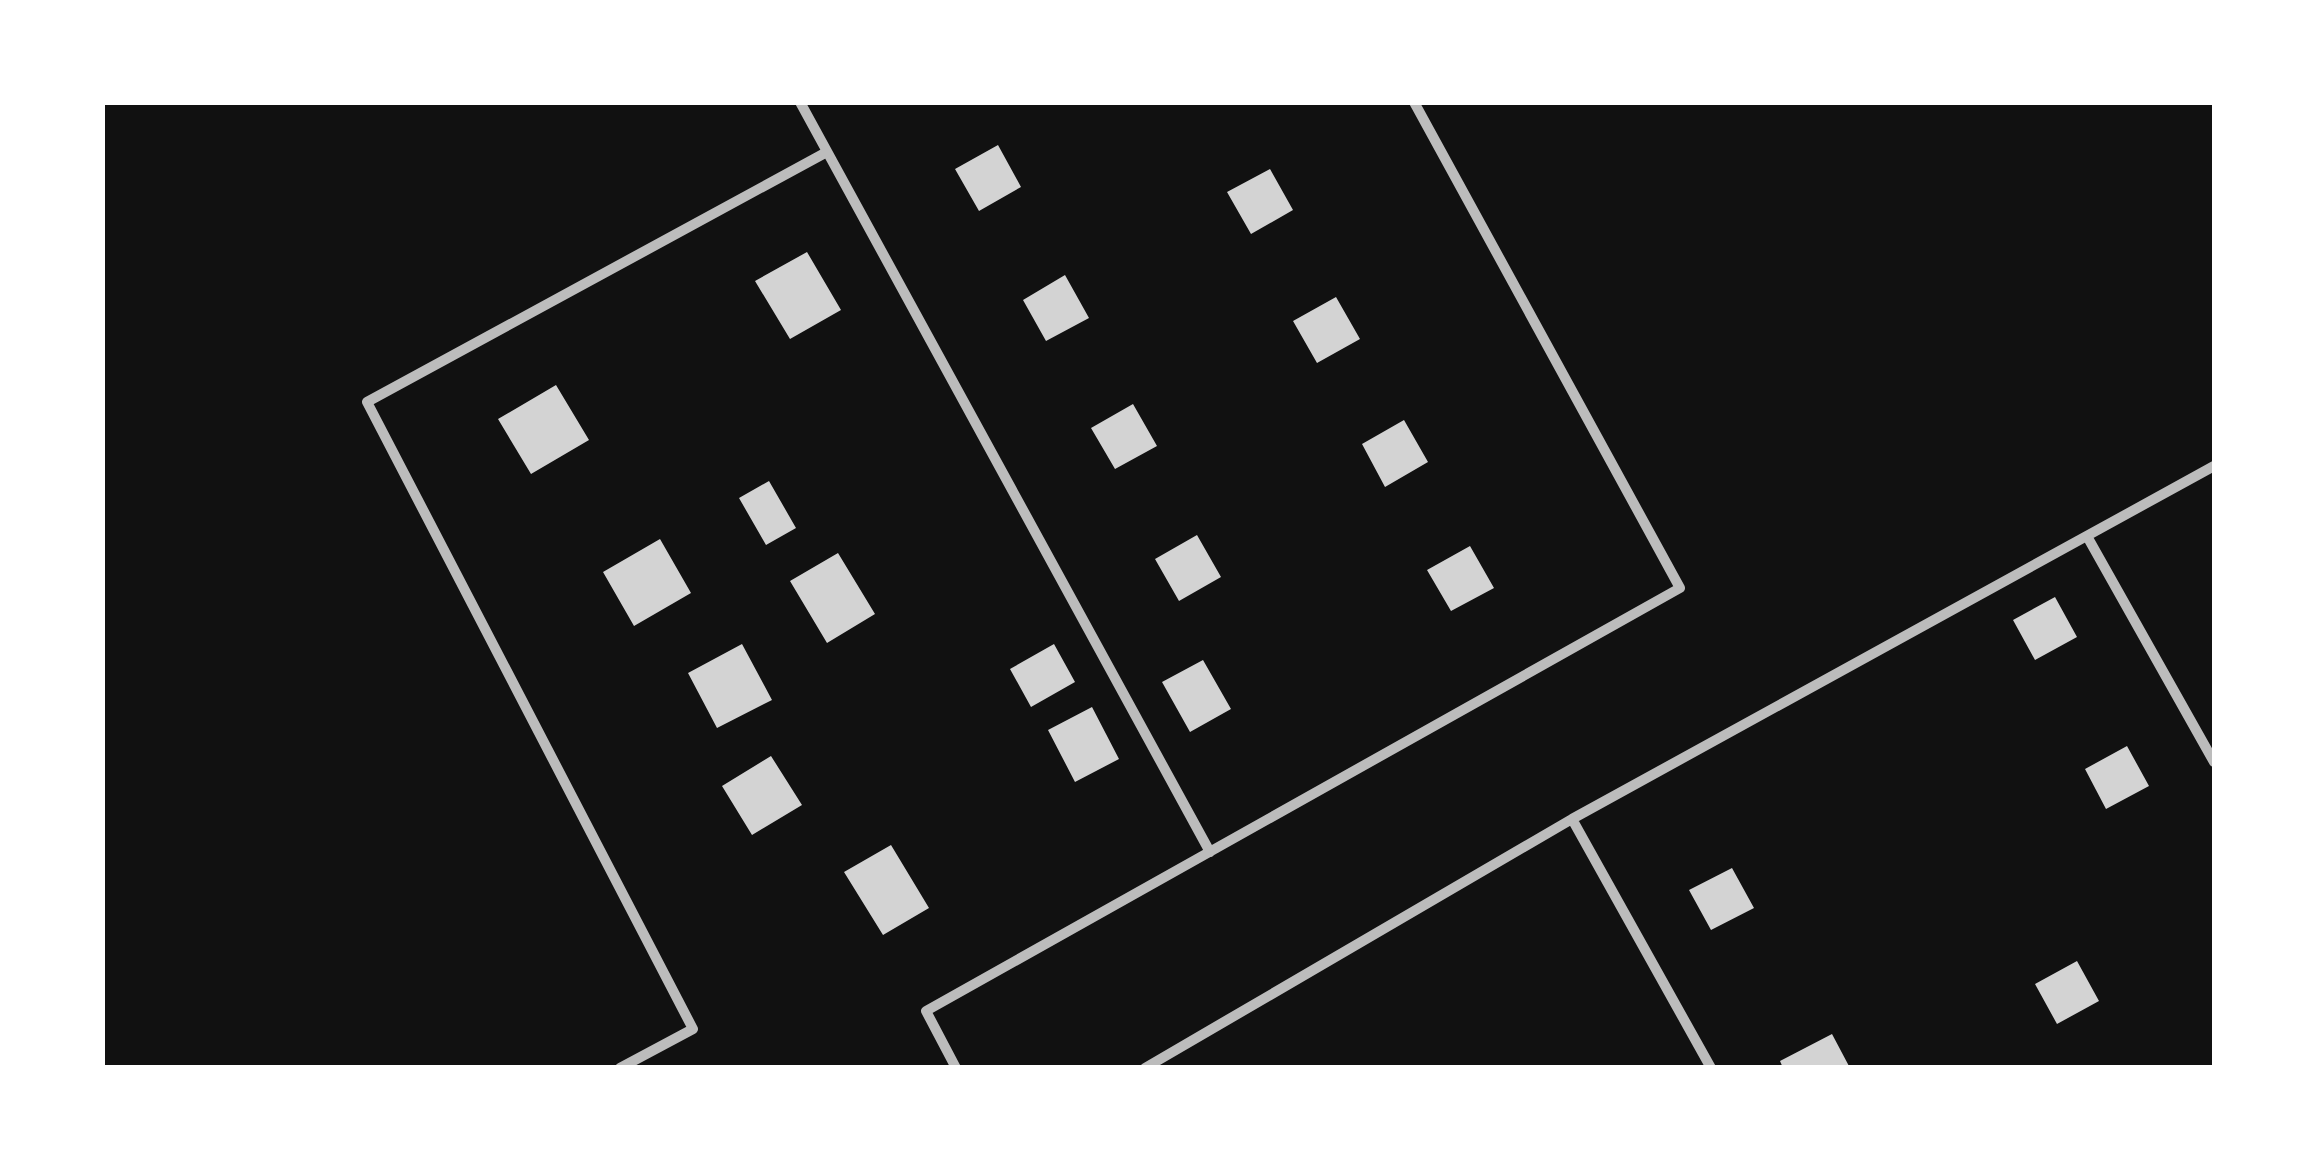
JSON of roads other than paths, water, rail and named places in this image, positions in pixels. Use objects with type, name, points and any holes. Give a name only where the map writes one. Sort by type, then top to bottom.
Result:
[{"type":"street","points":[[800,102],[1210,852]]},
{"type":"street","points":[[956,1068],[926,1012],[1680,588],[1414,102]]},
{"type":"street","points":[[620,1068],[693,1029],[368,402],[826,152]]},
{"type":"street","points":[[1145,1068],[1572,819],[2214,466]]},
{"type":"street","points":[[2088,538],[2214,762]]},
{"type":"street","points":[[1572,819],[1711,1068]]}]
